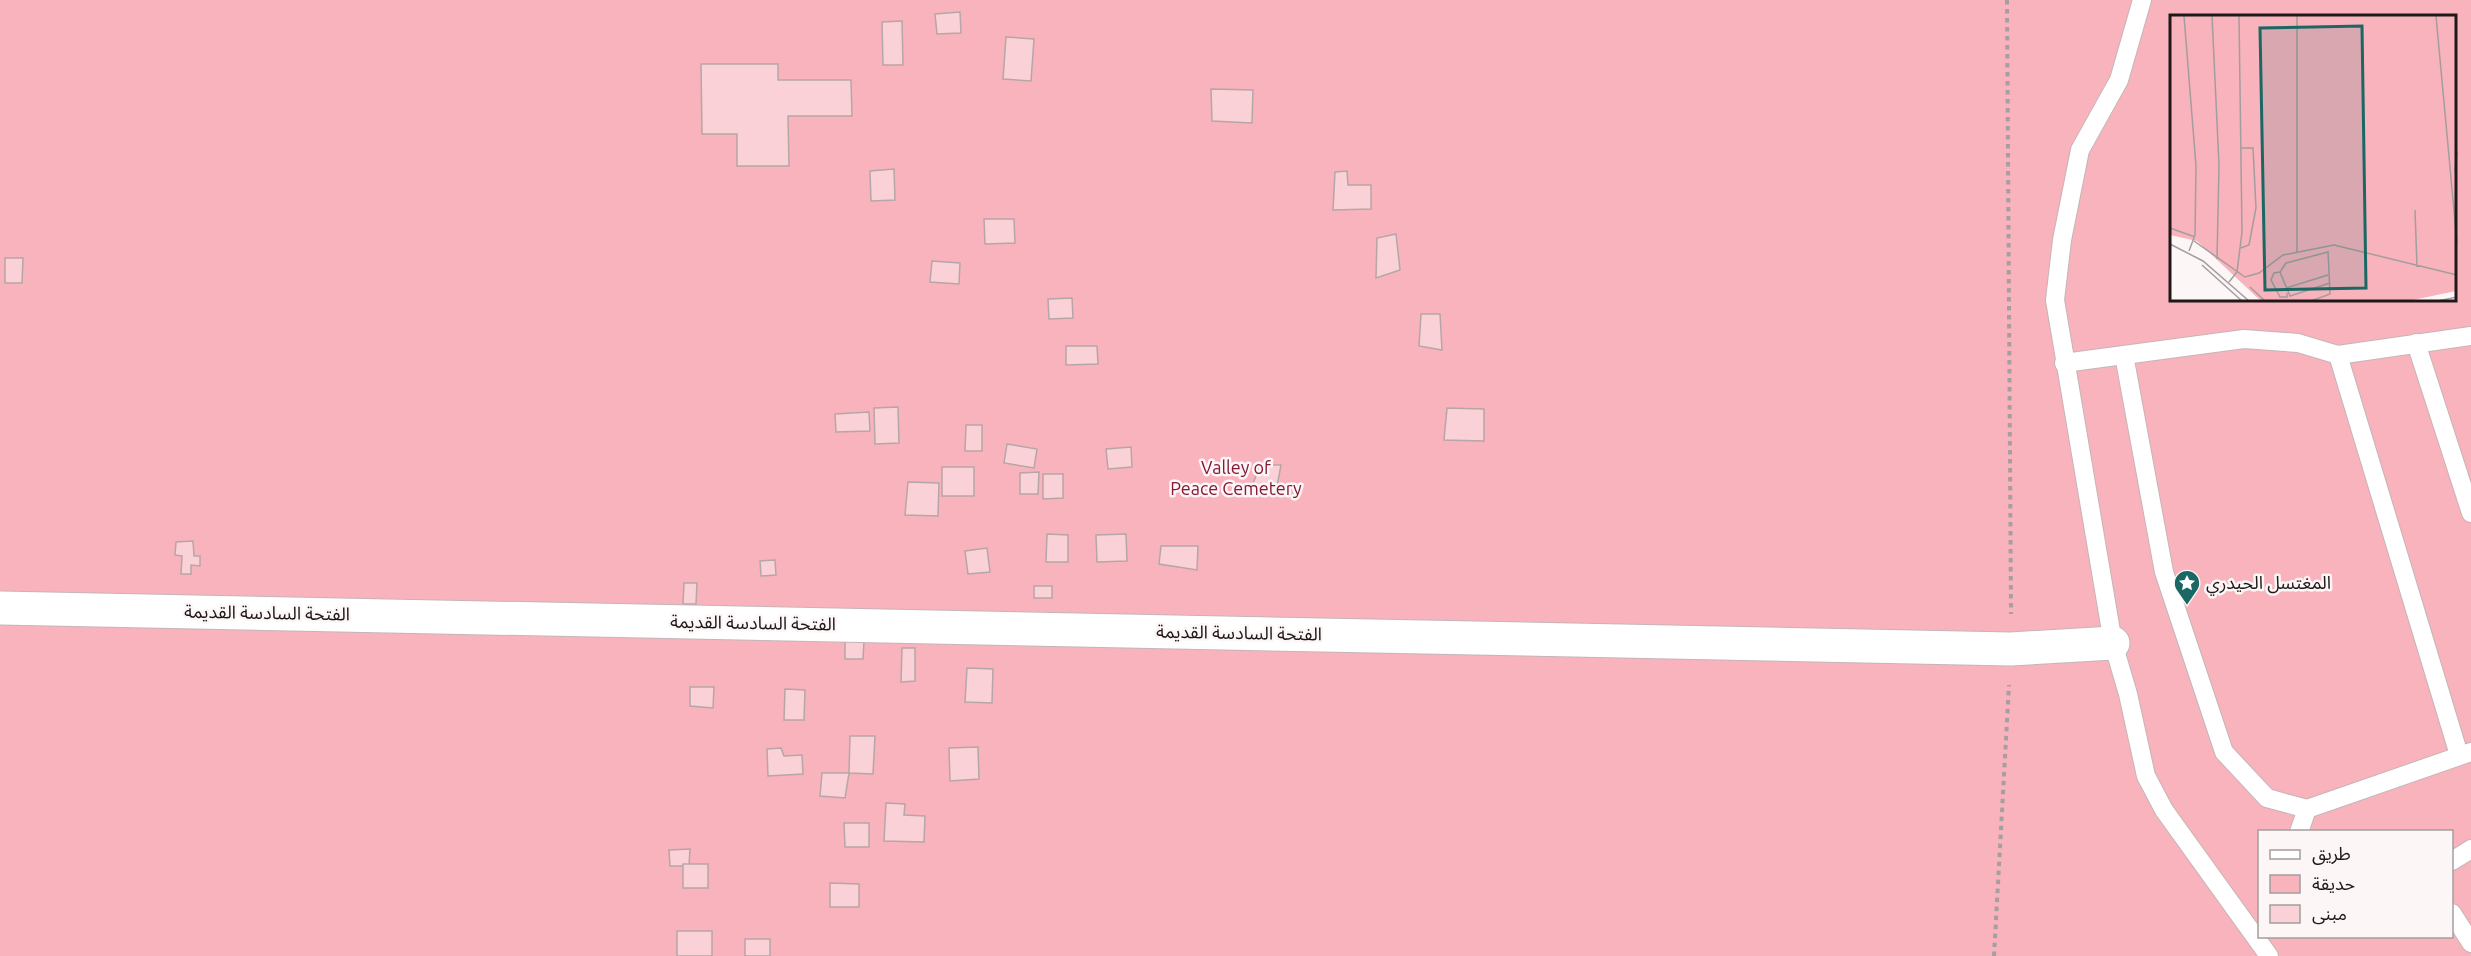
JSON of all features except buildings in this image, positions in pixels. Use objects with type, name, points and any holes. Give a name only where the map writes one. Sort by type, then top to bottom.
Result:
[{"type":"street","name":"الفتحة السادسة القديمة","points":[[0,608],[2011,649],[2113,643]]},
{"type":"lane","points":[[2142,0],[2119,80],[2080,150],[2062,240],[2055,300],[2113,643],[2128,694],[2146,776],[2164,810],[2269,956]]},
{"type":"lane","points":[[2064,363],[2244,339],[2298,343],[2338,355],[2471,336]]},
{"type":"lane","points":[[2415,343],[2471,513]]},
{"type":"lane","points":[[2124,355],[2164,572],[2224,752],[2267,798],[2307,809],[2465,754],[2338,355]]},
{"type":"lane","points":[[2299,830],[2307,809]]},
{"type":"lane","points":[[2453,860],[2471,849]]},
{"type":"lane","points":[[2453,916],[2471,942]]},
{"type":"path","points":[[1994,956],[2011,649],[2007,0]]},
{"type":"green space","name":"Valley of Peace Cemetery","points":[[0,0],[2471,0],[2471,956],[0,956]]},
{"type":"place","name":"المغتسل الحيدري","points":[[2187,606]]}]
